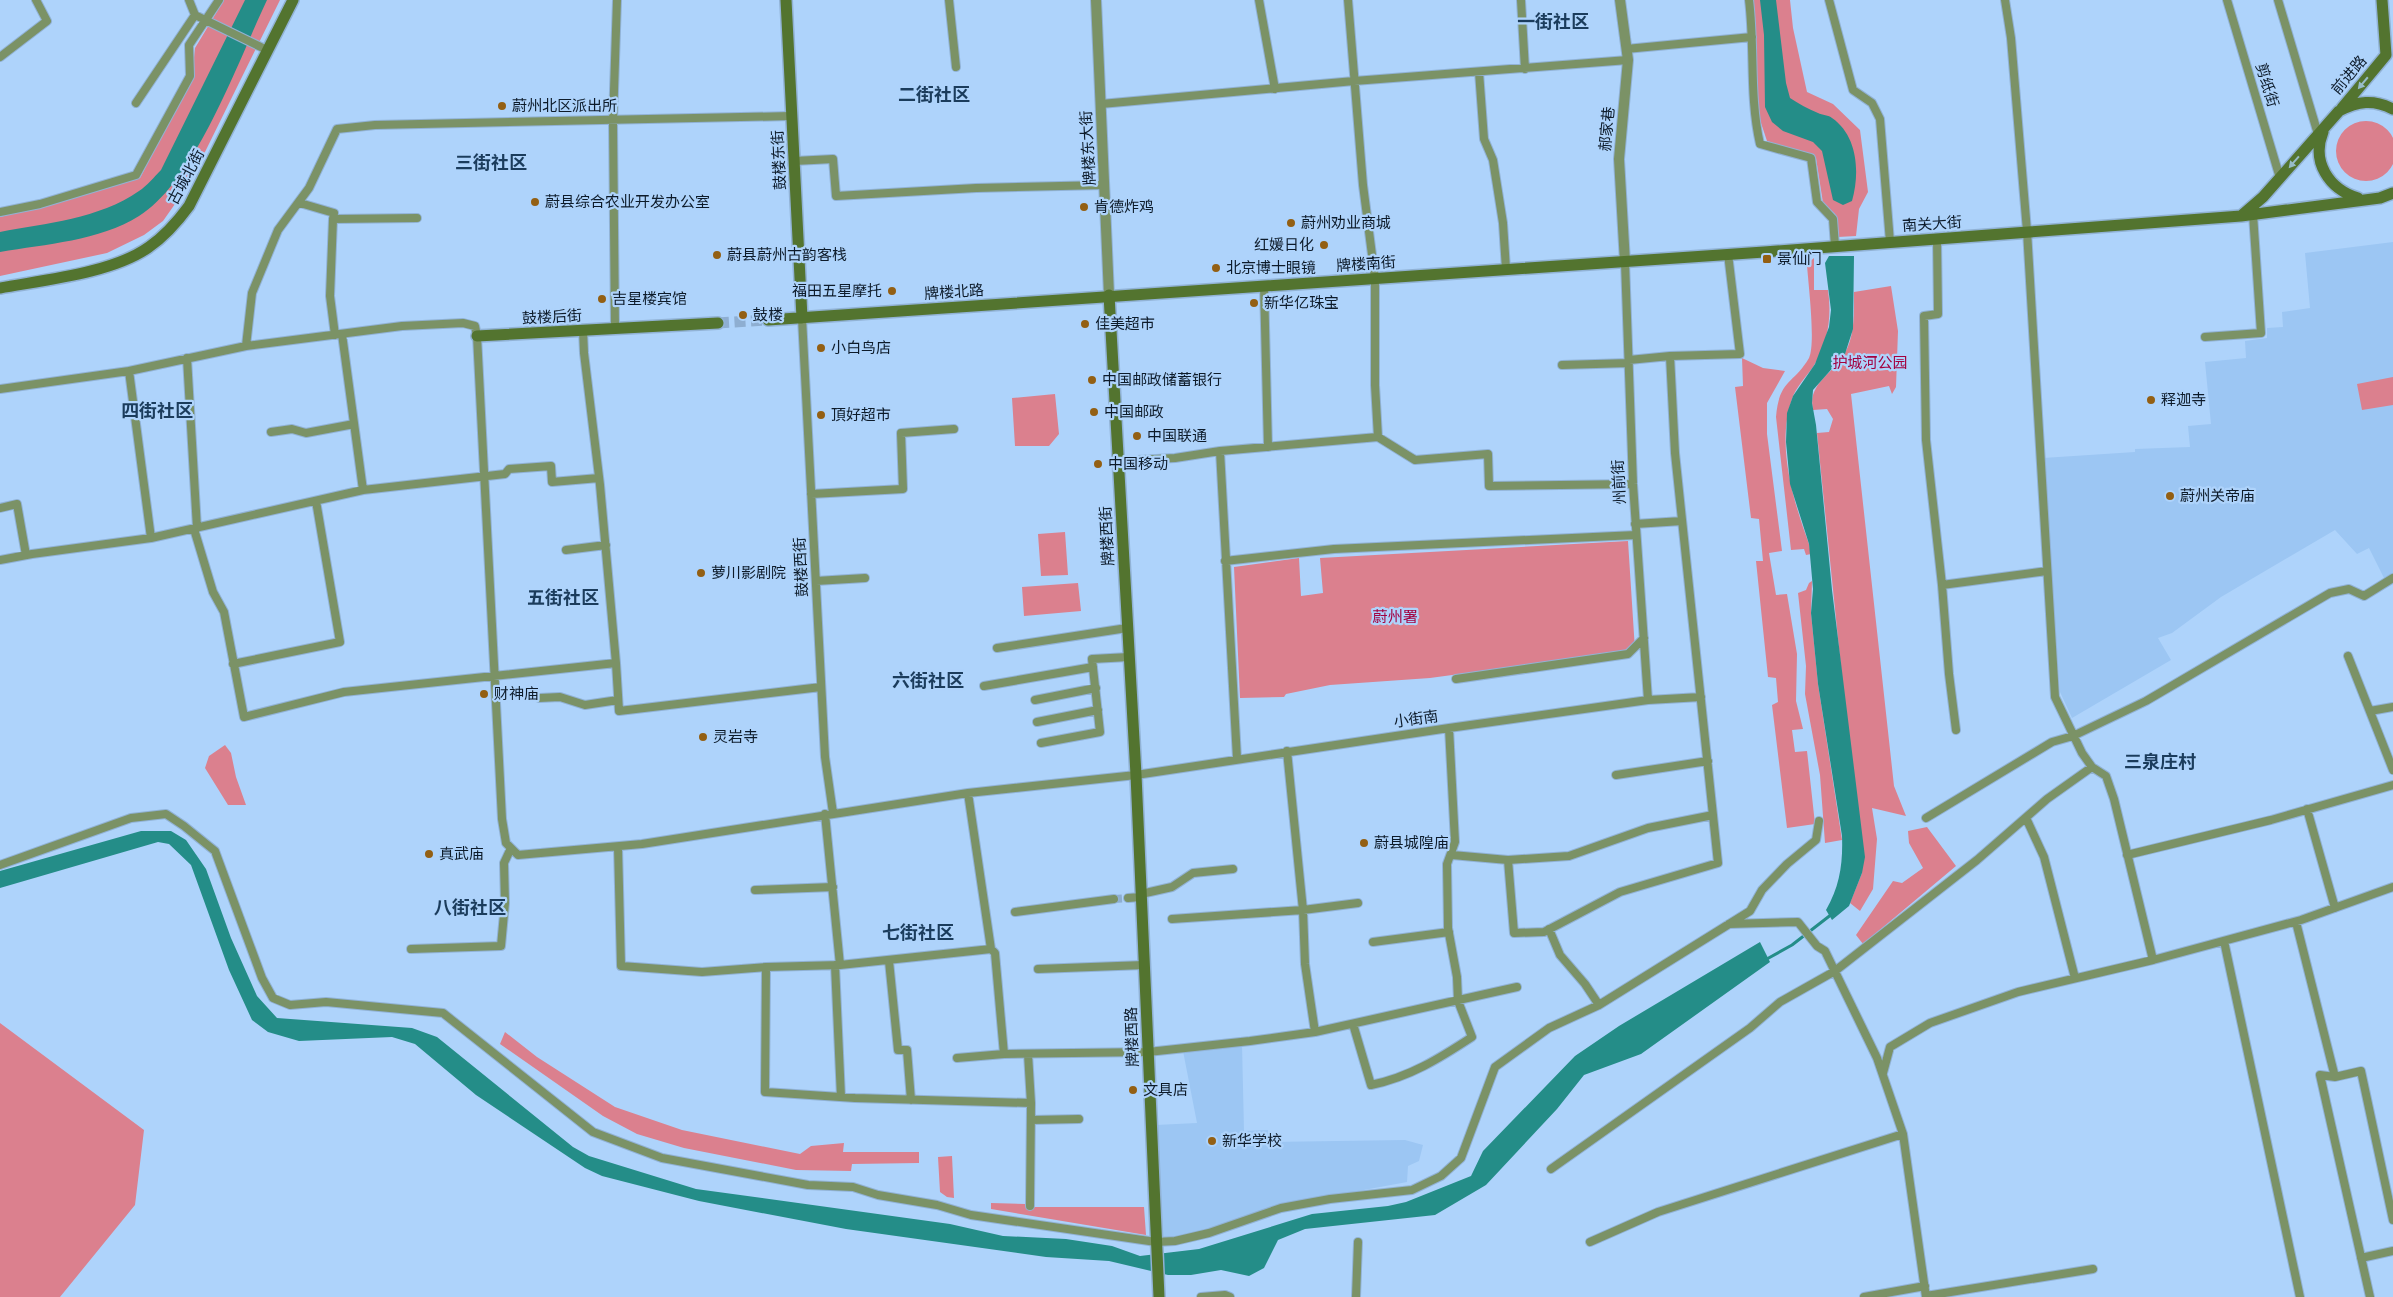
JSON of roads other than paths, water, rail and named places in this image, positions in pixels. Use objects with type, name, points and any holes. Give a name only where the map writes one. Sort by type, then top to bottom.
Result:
[{"type":"main road","name":"古城北街","points":[[0,288],[101,267],[148,248],[165,234],[189,206],[293,0]]},
{"type":"main road","name":"鼓楼东街","points":[[786,0],[802,318]]},
{"type":"main road","name":"前进路","points":[[2339,111],[2390,53],[2382,0]]},
{"type":"main road","name":"南关大街","points":[[2247,215],[2339,111],[2352,104],[2367,102],[2383,104],[2393,109]]},
{"type":"main road","name":"南关大街","points":[[2322,130],[2319,156],[2324,172],[2332,185],[2345,194],[2360,199]]},
{"type":"main road","name":"南关大街","points":[[1625,262],[2247,215],[2360,199],[2380,198],[2393,193]]},
{"type":"main road","name":"牌楼南街","points":[[1109,295],[1625,262]]},
{"type":"main road","name":"牌楼北路","points":[[802,318],[1109,295]]},
{"type":"main road","name":"牌楼西街","points":[[1109,295],[1136,775]]},
{"type":"main road","points":[[768,320],[802,318]]},
{"type":"main road","name":"鼓楼后街","points":[[477,336],[718,323]]},
{"type":"main road","name":"牌楼西路","points":[[1136,775],[1159,1297]]},
{"type":"street","points":[[0,56],[46,21],[36,0]]},
{"type":"street","points":[[189,0],[194,15],[207,23],[267,50]]},
{"type":"street","points":[[0,212],[40,204],[136,174],[190,76],[189,45],[207,23],[219,0]]},
{"type":"street","points":[[615,328],[613,122],[617,0]]},
{"type":"street","points":[[949,0],[956,67]]},
{"type":"street","name":"牌楼东大街","points":[[1096,0],[1109,295]]},
{"type":"street","points":[[1259,0],[1275,89]]},
{"type":"street","points":[[1353,0],[1348,0],[1354,81],[1363,185],[1375,278],[1375,385],[1378,437]]},
{"type":"street","points":[[1521,0],[1525,69]]},
{"type":"street","name":"郝家巷","points":[[1620,0],[1628,60],[1619,159],[1625,262]]},
{"type":"street","points":[[1749,0],[1752,37],[1753,116],[1760,144],[1811,158],[1817,202],[1833,219],[1835,246]]},
{"type":"street","points":[[1830,0],[1853,90],[1872,103],[1880,119],[1890,242]]},
{"type":"street","points":[[2005,0],[2011,38],[2027,232],[2055,697],[2073,736],[2092,767],[2106,776],[2114,799],[2153,960]]},
{"type":"street","name":"剪纸街","points":[[2227,0],[2280,178]]},
{"type":"street","points":[[2278,0],[2322,130]]},
{"type":"street","points":[[136,103],[194,15]]},
{"type":"street","points":[[1626,49],[1752,37]]},
{"type":"street","points":[[1101,104],[1354,81],[1628,60]]},
{"type":"street","points":[[1479,72],[1484,139],[1493,160],[1503,223],[1506,269]]},
{"type":"street","points":[[246,346],[252,293],[278,230],[300,204],[337,129],[375,125],[613,122],[791,116]]},
{"type":"street","points":[[794,161],[833,159],[836,196],[976,188],[1105,185]]},
{"type":"street","points":[[2380,198],[2393,197]]},
{"type":"street","points":[[300,204],[334,213],[330,296],[339,334],[363,490]]},
{"type":"street","points":[[2205,337],[2261,333],[2247,215]]},
{"type":"street","points":[[333,219],[418,218]]},
{"type":"street","points":[[1937,238],[1938,314],[1924,316],[1926,440],[1956,730]]},
{"type":"street","points":[[1562,365],[1629,361],[1670,356],[1740,354],[1728,254]]},
{"type":"street","name":"州前街","points":[[1625,262],[1635,524],[1648,700]]},
{"type":"street","points":[[1264,285],[1268,447]]},
{"type":"street","name":"鼓楼西街","points":[[802,318],[838,965],[841,1097]]},
{"type":"street","points":[[0,389],[129,371],[246,346],[402,326],[463,323],[475,326],[502,820],[506,843],[511,848],[504,863],[505,904],[501,946],[411,949]]},
{"type":"street","points":[[583,330],[606,545],[619,711],[821,686]]},
{"type":"street","points":[[1508,860],[1514,933],[1544,932],[1620,892],[1718,863],[1675,453],[1670,356]]},
{"type":"street","points":[[187,358],[195,529],[213,592],[224,612],[244,716],[344,692],[616,663]]},
{"type":"street","points":[[129,371],[151,538]]},
{"type":"street","points":[[271,432],[292,429],[306,433],[354,424]]},
{"type":"street","points":[[811,494],[902,489],[901,433],[954,428]]},
{"type":"street","points":[[1118,461],[1175,458],[1220,451],[1378,437],[1414,460],[1488,454],[1489,486],[1633,484]]},
{"type":"street","points":[[1220,451],[1237,758]]},
{"type":"street","points":[[0,560],[151,538],[363,490],[505,474],[509,469],[551,466],[552,482],[599,478]]},
{"type":"street","points":[[233,664],[340,642],[316,501]]},
{"type":"street","points":[[0,508],[17,504],[26,555]]},
{"type":"street","points":[[1635,524],[1682,521]]},
{"type":"street","points":[[1225,561],[1334,549],[1636,535]]},
{"type":"street","points":[[566,550],[606,545]]},
{"type":"street","points":[[1942,585],[2047,571]]},
{"type":"street","points":[[816,581],[865,578]]},
{"type":"street","points":[[1926,818],[2052,742],[2073,736],[2146,701],[2330,593],[2349,589],[2364,596],[2393,578]]},
{"type":"street","points":[[997,648],[1127,628]]},
{"type":"street","points":[[1456,679],[1628,654],[1644,638]]},
{"type":"street","points":[[2348,656],[2393,770]]},
{"type":"street","points":[[1041,743],[1100,732],[1092,659],[1129,657]]},
{"type":"street","points":[[984,686],[1093,666]]},
{"type":"street","points":[[1035,700],[1096,688]]},
{"type":"street","points":[[539,698],[560,697],[585,705],[618,700]]},
{"type":"street","name":"小街南","points":[[511,848],[518,855],[618,847],[968,793],[1136,775],[1237,758],[1648,700],[1700,697]]},
{"type":"street","points":[[2370,711],[2393,707]]},
{"type":"street","points":[[1036,722],[1098,710]]},
{"type":"street","points":[[1353,1024],[1372,1084],[1410,1074],[1437,1060],[1472,1037],[1458,1001],[1457,977],[1449,932],[1447,864],[1452,855],[1455,842],[1449,728]]},
{"type":"street","points":[[1287,751],[1303,910],[1304,964],[1315,1032]]},
{"type":"street","points":[[1616,774],[1708,761]]},
{"type":"street","points":[[1551,1169],[1750,1028],[1780,1002],[1835,971],[2092,767]]},
{"type":"street","points":[[2127,856],[2393,785]]},
{"type":"street","points":[[968,793],[991,950],[994,953],[1004,1054]]},
{"type":"street","points":[[2308,809],[2335,908]]},
{"type":"street","points":[[0,865],[131,818],[166,814],[215,851],[262,978],[273,998],[290,1005],[326,1002],[443,1013],[593,1132],[662,1158],[808,1186],[853,1187],[878,1195],[937,1205],[971,1214],[1156,1244],[1209,1233],[1282,1208],[1330,1199],[1412,1190],[1441,1176],[1461,1158],[1495,1067],[1549,1028],[1599,1005],[1750,911],[1762,890],[1787,864],[1816,840],[1820,821]]},
{"type":"street","points":[[1452,855],[1508,860],[1569,856],[1648,828],[1713,815]]},
{"type":"street","points":[[2026,818],[2044,856],[2075,978]]},
{"type":"street","points":[[618,847],[621,966],[702,972],[766,967],[838,965],[991,950]]},
{"type":"street","points":[[1128,898],[1172,887],[1193,873],[1233,869]]},
{"type":"street","points":[[755,890],[833,887]]},
{"type":"street","points":[[1883,1074],[1890,1047],[1930,1023],[2018,992],[2153,960],[2296,922],[2393,887]]},
{"type":"street","points":[[1015,912],[1114,899]]},
{"type":"street","points":[[1172,919],[1303,910],[1358,903]]},
{"type":"street","points":[[1729,924],[1798,922],[1818,946],[1825,951],[1878,1058],[1903,1134],[1926,1296],[2094,1269]]},
{"type":"street","points":[[2296,922],[2335,1076]]},
{"type":"street","points":[[1549,930],[1560,955],[1585,984],[1599,1005]]},
{"type":"street","points":[[1373,942],[1449,932]]},
{"type":"street","points":[[2224,941],[2300,1297]]},
{"type":"street","points":[[889,961],[898,1050],[907,1050],[911,1100]]},
{"type":"street","points":[[1038,970],[1144,965]]},
{"type":"street","points":[[766,967],[765,1092],[841,1097],[1031,1104]]},
{"type":"street","points":[[957,1058],[1004,1054],[1148,1052],[1250,1042],[1315,1032],[1440,1002],[1458,1001],[1517,987]]},
{"type":"street","points":[[1028,1054],[1031,1104],[1030,1206]]},
{"type":"street","points":[[2370,1297],[2320,1075],[2335,1076],[2361,1071],[2393,1220]]},
{"type":"street","points":[[1031,1120],[1079,1119]]},
{"type":"street","points":[[1590,1242],[1658,1212],[1903,1134]]},
{"type":"street","points":[[1356,1297],[1358,1242]]},
{"type":"street","points":[[2361,1258],[2393,1251]]},
{"type":"street","points":[[1864,1297],[1925,1286]]},
{"type":"street","points":[[1201,1297],[1226,1295],[1230,1297]]},
{"type":"waterway","points":[[1765,960],[1792,945],[1832,914]]},
{"type":"tunnel","points":[[718,323],[768,320]]},
{"type":"tunnel","points":[[1114,899],[1128,898]]},
{"type":"place","name":"蔚州北区派出所","points":[[502,106]]},
{"type":"place","name":"蔚县综合农业开发办公室","points":[[535,202]]},
{"type":"place","name":"肯德炸鸡","points":[[1084,207]]},
{"type":"place","name":"蔚州劝业商城","points":[[1291,223]]},
{"type":"place","name":"红媛日化","points":[[1324,245]]},
{"type":"place","name":"蔚县蔚州古韵客栈","points":[[717,255]]},
{"type":"place","name":"景仙门","points":[[1767,259]]},
{"type":"place","name":"北京博士眼镜","points":[[1216,268]]},
{"type":"place","name":"福田五星摩托","points":[[892,291]]},
{"type":"place","name":"吉星楼宾馆","points":[[602,299]]},
{"type":"place","name":"新华亿珠宝","points":[[1254,303]]},
{"type":"place","name":"鼓楼","points":[[743,315]]},
{"type":"place","name":"佳美超市","points":[[1085,324]]},
{"type":"place","name":"小白鸟店","points":[[821,348]]},
{"type":"place","name":"中国邮政储蓄银行","points":[[1092,380]]},
{"type":"place","name":"释迦寺","points":[[2151,400]]},
{"type":"place","name":"中国邮政","points":[[1094,412]]},
{"type":"place","name":"頂好超市","points":[[821,415]]},
{"type":"place","name":"中国联通","points":[[1137,436]]},
{"type":"place","name":"中国移动","points":[[1098,464]]},
{"type":"place","name":"蔚州关帝庙","points":[[2170,496]]},
{"type":"place","name":"萝川影剧院","points":[[701,573]]},
{"type":"place","name":"财神庙","points":[[484,694]]},
{"type":"place","name":"灵岩寺","points":[[703,737]]},
{"type":"place","name":"蔚县城隍庙","points":[[1364,843]]},
{"type":"place","name":"真武庙","points":[[429,854]]},
{"type":"place","name":"文具店","points":[[1133,1090]]},
{"type":"place","name":"新华学校","points":[[1212,1141]]},
{"type":"district","name":"一街社区","points":[[1553,22]]},
{"type":"district","name":"二街社区","points":[[934,95]]},
{"type":"district","name":"三街社区","points":[[491,163]]},
{"type":"district","name":"四街社区","points":[[157,411]]},
{"type":"district","name":"五街社区","points":[[563,598]]},
{"type":"district","name":"六街社区","points":[[928,681]]},
{"type":"district","name":"三泉庄村","points":[[2160,762]]},
{"type":"district","name":"八街社区","points":[[470,908]]},
{"type":"district","name":"七街社区","points":[[918,933]]},
{"type":"park label","name":"护城河公园","points":[[1870,363]]},
{"type":"park label","name":"蔚州署","points":[[1395,617]]}]
